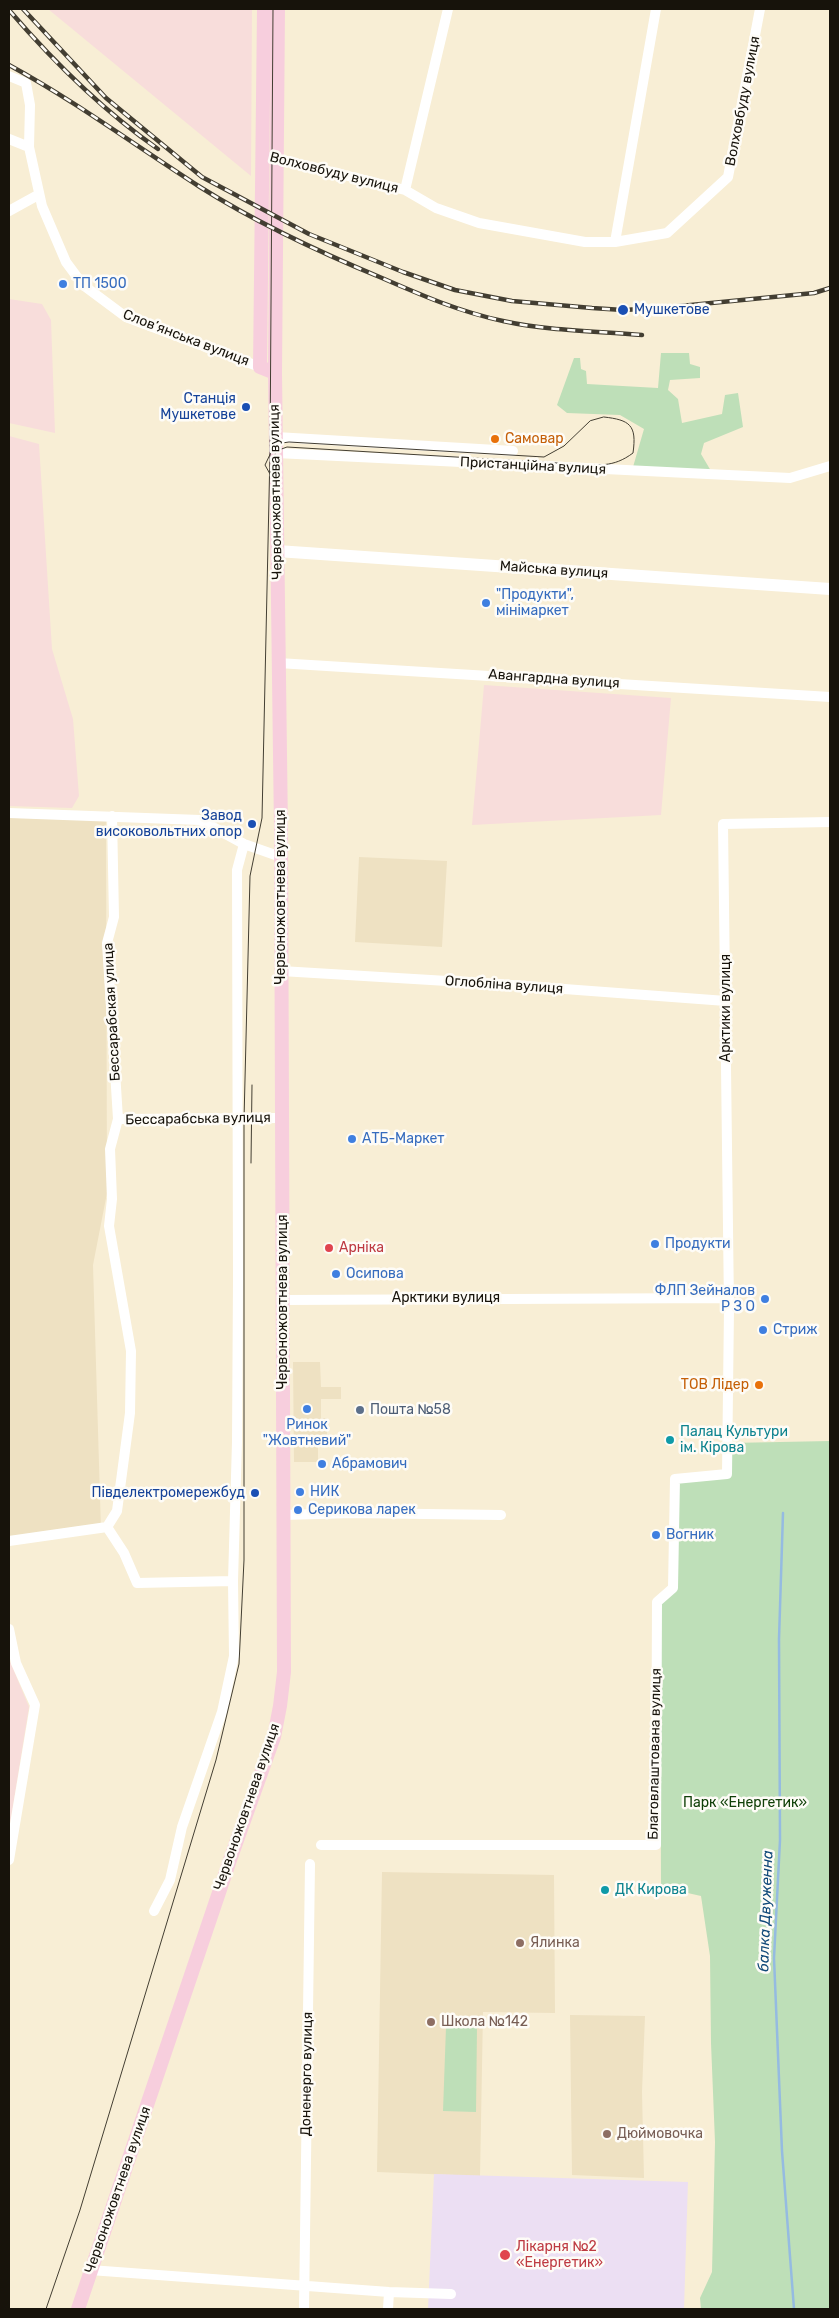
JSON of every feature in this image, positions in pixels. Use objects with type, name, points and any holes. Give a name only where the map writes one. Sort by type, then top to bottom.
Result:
[{"type":"main road","points":[[264,9],[269,157]]},
{"type":"main road","points":[[275,374],[260,368],[261,260],[278,9]]},
{"type":"main road","name":"Червоножовтнева вулиця","points":[[78,2309],[274,1737],[284,1672],[282,1118],[275,262],[269,157]]},
{"type":"street","name":"Волховбуду вулиця","points":[[405,190],[448,9]]},
{"type":"street","points":[[615,242],[656,9]]},
{"type":"street","name":"Волховбуду вулиця","points":[[269,157],[405,190],[436,208],[479,223],[585,242],[615,242],[667,233],[728,178],[760,9]]},
{"type":"street","name":"Слов’янська вулиця","points":[[9,76],[26,83],[30,105],[29,147],[36,173],[38,195],[66,262],[83,285],[92,294],[126,317],[260,368]]},
{"type":"street","points":[[9,139],[29,147]]},
{"type":"street","points":[[9,212],[38,195]]},
{"type":"street","name":"Пристанційна вулиця","points":[[276,438],[513,451]]},
{"type":"street","name":"Пристанційна вулиця","points":[[276,453],[790,478],[830,466]]},
{"type":"street","name":"Майська вулиця","points":[[277,551],[830,589]]},
{"type":"street","name":"Авангардна вулиця","points":[[278,663],[830,697]]},
{"type":"street","points":[[9,812],[200,820],[244,844],[280,857]]},
{"type":"street","name":"Бессарабская улица","points":[[112,816],[114,917],[107,943],[118,1119]]},
{"type":"street","name":"Арктики вулиця","points":[[727,1474],[728,1298],[723,824],[830,822]]},
{"type":"street","points":[[154,1911],[170,1880],[182,1827],[222,1712],[234,1656],[233,1581],[237,1442],[237,870],[244,844]]},
{"type":"street","name":"Оглобліна вулиця","points":[[281,971],[498,984],[726,1001]]},
{"type":"street","name":"Бессарабська вулиця","points":[[107,1527],[117,1511],[130,1413],[131,1351],[109,1226],[112,1199],[110,1149],[118,1119],[238,1120],[282,1118]]},
{"type":"street","name":"Арктики вулиця","points":[[283,1300],[728,1298]]},
{"type":"street","name":"Благовлаштована вулиця","points":[[321,1845],[656,1845],[657,1602],[673,1588],[675,1479],[727,1474]]},
{"type":"street","points":[[284,1515],[352,1513],[501,1515]]},
{"type":"street","points":[[9,1541],[107,1527],[124,1553],[138,1583],[233,1581]]},
{"type":"street","points":[[9,1629],[16,1663],[35,1705],[9,1860]]},
{"type":"street","name":"Доненерго вулиця","points":[[304,2309],[310,1864]]},
{"type":"street","points":[[90,2270],[389,2292],[451,2294]]},
{"type":"street","points":[[388,2309],[389,2292]]},
{"type":"shaded area","points":[[48,9],[252,9],[251,176]]},
{"type":"shaded area","points":[[9,299],[42,304],[51,320],[55,433],[9,423]]},
{"type":"shaded area","points":[[9,436],[39,444],[52,649],[73,719],[79,796],[72,808],[9,806]]},
{"type":"shaded area","points":[[484,685],[671,698],[661,815],[472,825]]},
{"type":"shaded area","points":[[9,817],[106,820],[107,1193],[93,1265],[101,1530],[9,1543]]},
{"type":"shaded area","points":[[359,857],[447,861],[442,947],[355,942]]},
{"type":"shaded area","name":"Ринок \"Жовтневий\"","points":[[293,1362],[320,1362],[321,1387],[341,1387],[341,1399],[321,1399],[321,1418],[327,1418],[327,1435],[318,1435],[318,1462],[294,1462]]},
{"type":"shaded area","points":[[9,1659],[29,1707],[9,1830]]},
{"type":"shaded area","name":"Школа №142","points":[[382,1872],[554,1875],[555,2013],[483,2012],[480,2176],[377,2172]]},
{"type":"shaded area","name":"Дюймовочка","points":[[570,2015],[645,2016],[642,2092],[644,2178],[572,2175]]},
{"type":"shaded area","points":[[434,2174],[688,2182],[684,2309],[428,2309]]},
{"type":"green space","points":[[661,353],[689,353],[690,364],[700,367],[700,378],[670,380],[668,390],[678,399],[682,423],[722,414],[725,395],[738,393],[743,427],[704,443],[701,454],[711,471],[633,467],[644,429],[620,415],[567,413],[557,405],[574,358],[580,358],[581,369],[586,371],[587,384],[658,388]]},
{"type":"green space","name":"Парк «Енергетик»","points":[[830,1441],[830,2309],[701,2309],[700,2298],[712,2272],[715,2142],[710,1956],[701,1896],[661,1887],[660,1604],[675,1590],[678,1481],[729,1476],[730,1443]]},
{"type":"green space","points":[[446,2027],[477,2027],[476,2112],[443,2111]]},
{"type":"waterway","name":"балка Двуженна","points":[[783,1513],[779,1639],[780,1840],[774,1958],[782,2151],[794,2309]]},
{"type":"tram line","points":[[46,2309],[80,2210],[216,1760],[239,1664],[244,1560],[244,1120],[250,876],[262,818],[270,452],[273,9]]},
{"type":"tram line","points":[[604,417],[626,422],[634,436],[633,453],[626,458],[612,463],[591,465],[287,447],[276,451],[270,474],[265,465],[275,444],[289,442],[544,457],[564,446],[590,421],[604,417]]},
{"type":"tram line","points":[[251,1163],[252,1085]]},
{"type":"railway","points":[[23,9],[106,98],[202,177],[309,234],[403,272],[455,290],[512,301],[623,310],[814,293],[830,288]]},
{"type":"railway","points":[[9,10],[79,84],[117,118],[158,149]]},
{"type":"railway","points":[[9,65],[82,109],[200,187],[244,213],[312,247],[411,291],[471,313],[520,324],[642,335]]},
{"type":"place","name":"ТП 1500","points":[[63,284]]},
{"type":"place","name":"Мушкетове","points":[[623,310]]},
{"type":"place","name":"Станція Мушкетове","points":[[246,407]]},
{"type":"place","name":"Самовар","points":[[495,439]]},
{"type":"place","name":"\"Продукти\", мінімаркет","points":[[486,603]]},
{"type":"place","name":"Завод високовольтних опор","points":[[252,824]]},
{"type":"place","name":"АТБ-Маркет","points":[[352,1139]]},
{"type":"place","name":"Продукти","points":[[655,1244]]},
{"type":"place","name":"Арніка","points":[[329,1248]]},
{"type":"place","name":"Осипова","points":[[336,1274]]},
{"type":"place","name":"ФЛП Зейналов Р З О","points":[[765,1299]]},
{"type":"place","name":"Стриж","points":[[763,1330]]},
{"type":"place","name":"ТОВ Лідер","points":[[759,1385]]},
{"type":"place","name":"Ринок \"Жовтневий\"","points":[[307,1409]]},
{"type":"place","name":"Пошта №58","points":[[360,1410]]},
{"type":"place","name":"Палац Культури ім. Кірова","points":[[670,1440]]},
{"type":"place","name":"Абрамович","points":[[322,1464]]},
{"type":"place","name":"НИК","points":[[300,1492]]},
{"type":"place","name":"Півделектромережбуд","points":[[255,1493]]},
{"type":"place","name":"Серикова ларек","points":[[298,1510]]},
{"type":"place","name":"Вогник","points":[[656,1535]]},
{"type":"place","name":"ДК Кирова","points":[[605,1890]]},
{"type":"place","name":"Ялинка","points":[[520,1943]]},
{"type":"place","name":"Школа №142","points":[[431,2022]]},
{"type":"place","name":"Дюймовочка","points":[[607,2134]]},
{"type":"place","name":"Лікарня №2 «Енергетик»","points":[[505,2255]]}]
